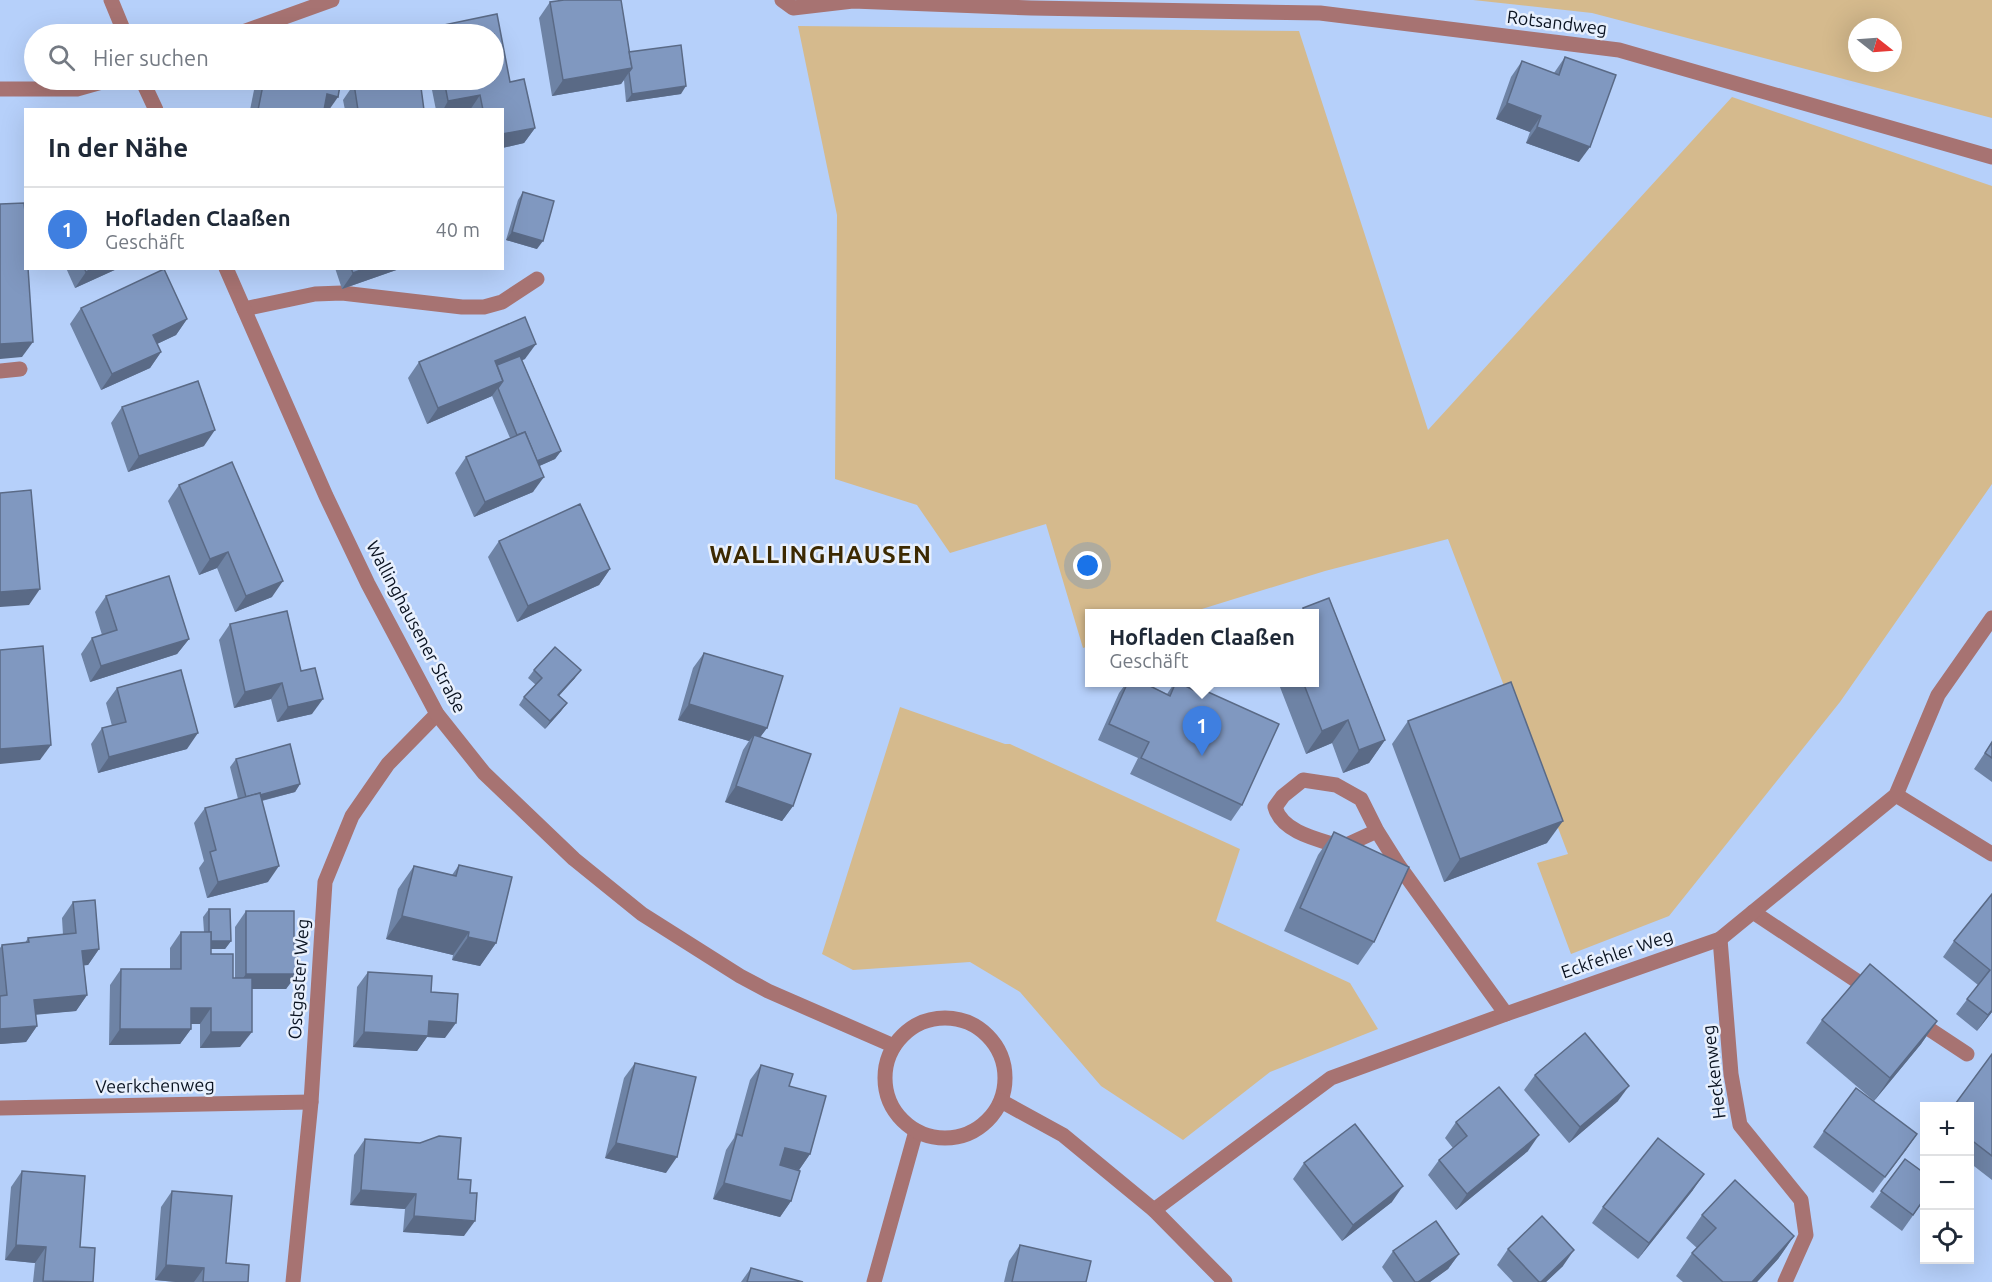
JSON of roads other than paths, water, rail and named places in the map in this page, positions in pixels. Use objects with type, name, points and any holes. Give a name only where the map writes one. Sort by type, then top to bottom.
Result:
[{"type":"street","points":[[111,0],[121,24]]},
{"type":"street","points":[[265,24],[332,0]]},
{"type":"street","name":"Rotsandweg","points":[[782,0],[793,8],[853,1],[1031,8],[1320,13],[1619,50],[1992,157]]},
{"type":"street","points":[[0,89],[24,89]]},
{"type":"street","points":[[147,90],[155,108]]},
{"type":"street","name":"Wallinghausener Straße","points":[[227,270],[326,496],[368,584],[437,714],[484,773],[574,859],[642,914],[768,991],[894,1046]]},
{"type":"street","points":[[244,309],[315,294],[342,293],[462,307],[484,307],[502,302],[537,279]]},
{"type":"street","points":[[0,371],[20,369]]},
{"type":"street","name":"Eckfehler Weg","points":[[1154,1210],[1331,1078],[1720,939],[1896,795],[1938,695],[1992,618]]},
{"type":"street","name":"Ostgaster Weg","points":[[293,1282],[311,1102],[325,882],[352,816],[388,764],[437,714]]},
{"type":"street","points":[[1377,831],[1342,847],[1299,832],[1277,815],[1275,807],[1283,796],[1304,780],[1336,785],[1361,800],[1399,866],[1506,1014]]},
{"type":"street","points":[[1896,795],[1992,854]]},
{"type":"street","points":[[1753,912],[1966,1054]]},
{"type":"street","name":"Heckenweg","points":[[1720,939],[1731,1074],[1740,1125],[1801,1200],[1806,1236],[1785,1282]]},
{"type":"street","points":[[943,1018],[963,1020],[981,1029],[994,1043],[1003,1062],[1005,1082],[1001,1101],[990,1118],[974,1131],[955,1138],[935,1138],[916,1131],[901,1119],[890,1102],[885,1083],[887,1064],[894,1046],[907,1031],[924,1021],[943,1018]]},
{"type":"street","points":[[1001,1101],[1063,1135],[1154,1210],[1225,1282]]},
{"type":"street","name":"Veerkchenweg","points":[[0,1108],[311,1102]]},
{"type":"street","points":[[874,1282],[916,1131]]},
{"type":"place","name":"Hofladen Claaßen","points":[[1202,756]]},
{"type":"district","name":"WALLINGHAUSEN","points":[[821,555]]}]
